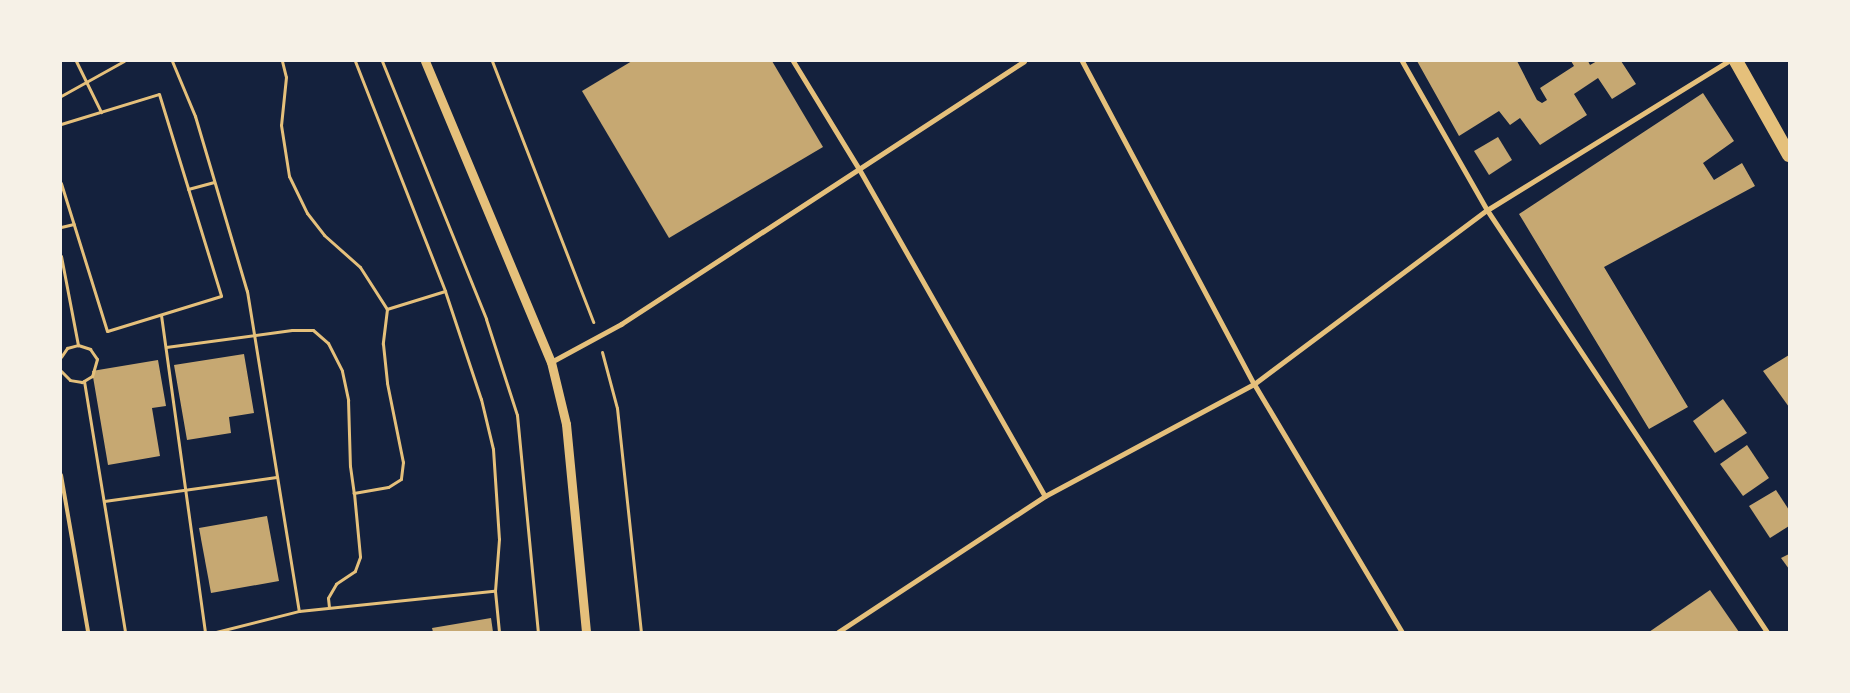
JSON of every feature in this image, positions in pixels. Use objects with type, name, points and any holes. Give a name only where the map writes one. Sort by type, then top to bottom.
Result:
[{"type":"highway","points":[[1736,61],[1789,155]]},
{"type":"street","points":[[425,61],[551,362],[566,424],[586,632]]},
{"type":"street","points":[[793,61],[859,169],[1044,496]]},
{"type":"street","points":[[551,362],[598,338],[1024,61]]},
{"type":"street","points":[[1082,61],[1254,384],[1402,632]]},
{"type":"street","points":[[1402,61],[1487,210],[1767,632]]},
{"type":"street","points":[[838,632],[1044,496],[1254,384],[1487,210],[1728,61]]},
{"type":"lane","points":[[61,475],[88,632]]},
{"type":"path","points":[[76,61],[88,81],[101,112]]},
{"type":"path","points":[[61,96],[124,61]]},
{"type":"path","points":[[172,61],[194,116],[248,291],[253,335],[298,611]]},
{"type":"path","points":[[282,61],[286,76],[281,125],[289,176],[307,212],[324,234],[360,267],[387,309],[383,344],[386,383],[403,462],[401,479],[388,488],[354,493]]},
{"type":"path","points":[[355,61],[445,292],[481,399],[493,449],[499,539],[495,591],[499,632]]},
{"type":"path","points":[[382,61],[486,319],[517,415],[538,632]]},
{"type":"path","points":[[492,61],[598,338],[617,408],[641,632]]},
{"type":"path","points":[[61,124],[159,94],[221,296],[107,331],[61,183]]},
{"type":"path","points":[[188,189],[214,182]]},
{"type":"path","points":[[61,228],[74,224]]},
{"type":"path","points":[[61,256],[78,345]]},
{"type":"path","points":[[387,309],[445,292]]},
{"type":"path","points":[[161,315],[205,632]]},
{"type":"path","points":[[166,347],[253,335],[313,330],[328,343],[342,371],[348,400],[350,466],[360,557],[354,571],[336,584],[328,598],[329,607]]},
{"type":"path","points":[[61,357],[67,348],[78,345],[90,349],[97,359],[95,371],[84,381],[70,380],[61,371]]},
{"type":"path","points":[[84,381],[125,632]]},
{"type":"path","points":[[104,501],[276,477]]},
{"type":"path","points":[[216,632],[298,611],[495,591]]},
{"type":"building","points":[[632,61],[772,61],[823,147],[669,238],[582,91]]},
{"type":"building","points":[[1417,61],[1517,61],[1537,100],[1542,103],[1547,100],[1540,88],[1574,66],[1571,61],[1588,61],[1590,65],[1597,61],[1621,61],[1636,84],[1612,99],[1598,78],[1574,94],[1587,115],[1540,145],[1520,118],[1510,125],[1499,111],[1459,136]]},
{"type":"building","points":[[1703,93],[1734,141],[1703,163],[1714,180],[1742,163],[1755,186],[1604,267],[1688,407],[1649,429],[1519,214]]},
{"type":"building","points":[[1498,137],[1512,160],[1489,175],[1474,151]]},
{"type":"building","points":[[244,354],[254,413],[229,417],[231,433],[187,440],[174,365]]},
{"type":"building","points":[[1789,355],[1789,407],[1763,371]]},
{"type":"building","points":[[158,360],[166,406],[152,408],[160,456],[108,465],[92,371]]},
{"type":"building","points":[[1723,399],[1747,433],[1715,453],[1693,421]]},
{"type":"building","points":[[1747,445],[1769,478],[1743,496],[1720,464]]},
{"type":"building","points":[[1776,490],[1789,510],[1789,526],[1770,538],[1749,506]]},
{"type":"building","points":[[267,516],[279,581],[211,593],[199,528]]},
{"type":"building","points":[[1789,554],[1789,569],[1781,558]]},
{"type":"building","points":[[1710,590],[1739,632],[1649,632]]},
{"type":"building","points":[[491,618],[493,632],[433,632],[432,628]]}]
